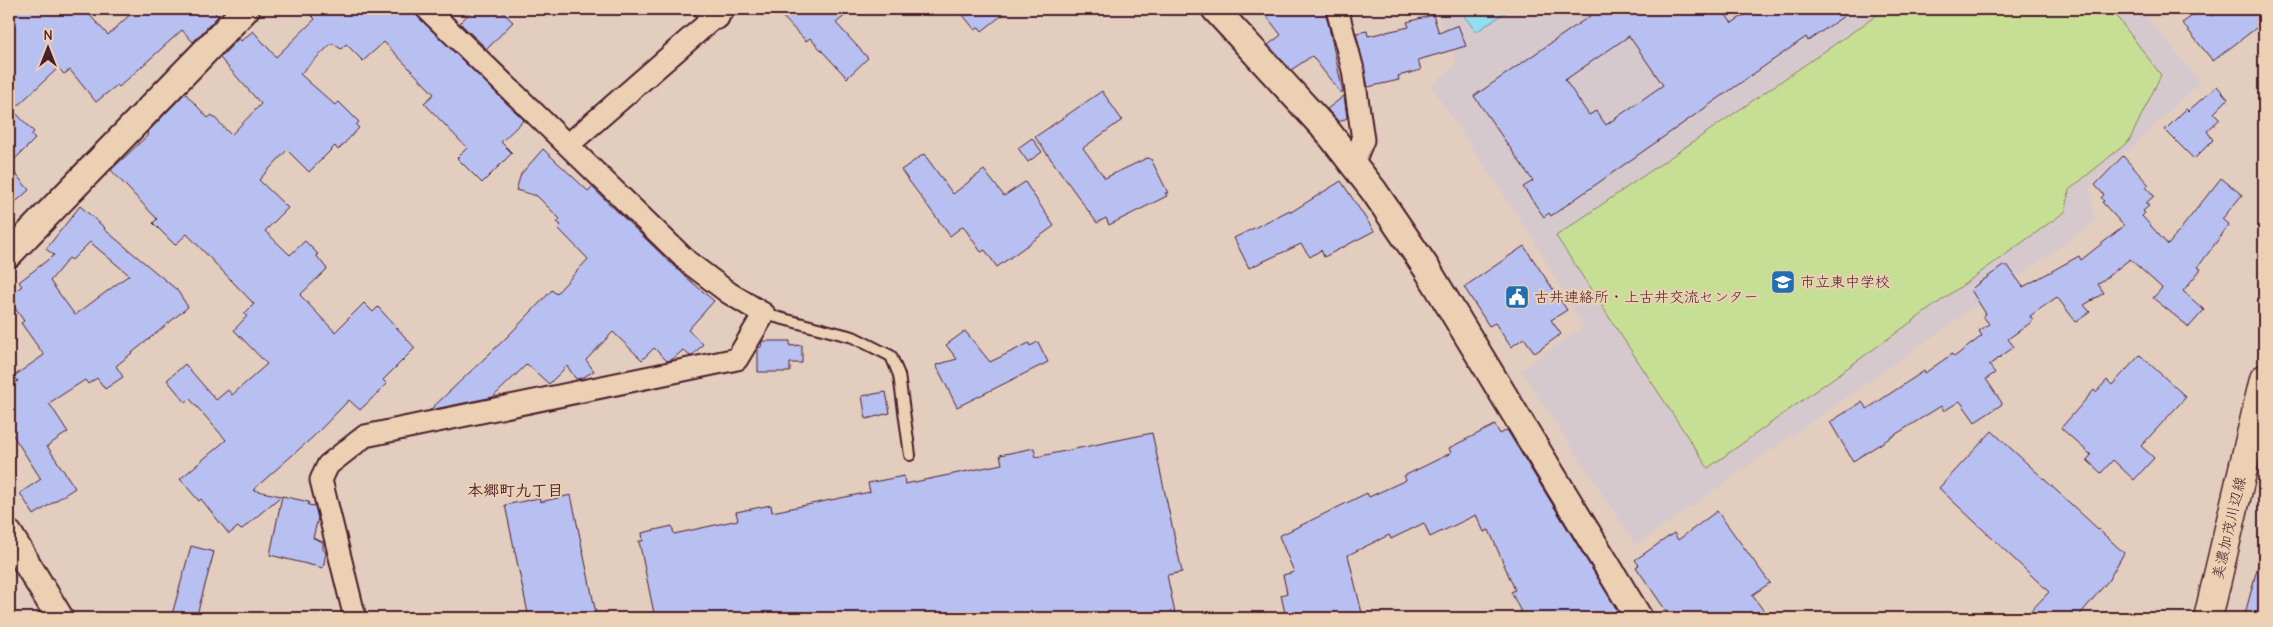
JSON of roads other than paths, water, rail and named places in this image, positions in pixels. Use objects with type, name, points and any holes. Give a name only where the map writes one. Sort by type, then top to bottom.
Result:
[{"type":"main road","name":"美濃加茂川辺線","points":[[2208,618],[2264,379]]},
{"type":"street","points":[[9,254],[246,9]]},
{"type":"street","points":[[355,618],[321,480],[328,465],[365,436],[737,359],[764,314],[729,293],[688,262],[427,9]]},
{"type":"street","points":[[1214,9],[1328,132],[1353,164],[1427,269],[1639,618]]},
{"type":"street","points":[[1337,9],[1353,70],[1362,140],[1353,164]]},
{"type":"street","points":[[568,145],[716,11]]},
{"type":"street","points":[[9,534],[60,618]]},
{"type":"lane","points":[[764,314],[852,337],[891,356],[899,375],[910,455]]},
{"type":"water","points":[[1459,9],[1511,9],[1476,32]]},
{"type":"place","name":"市立東中学校","points":[[1783,282]]},
{"type":"place","name":"古井連絡所・上古井交流センター","points":[[1517,297]]},
{"type":"district","name":"本郷町九丁目","points":[[515,491]]}]
